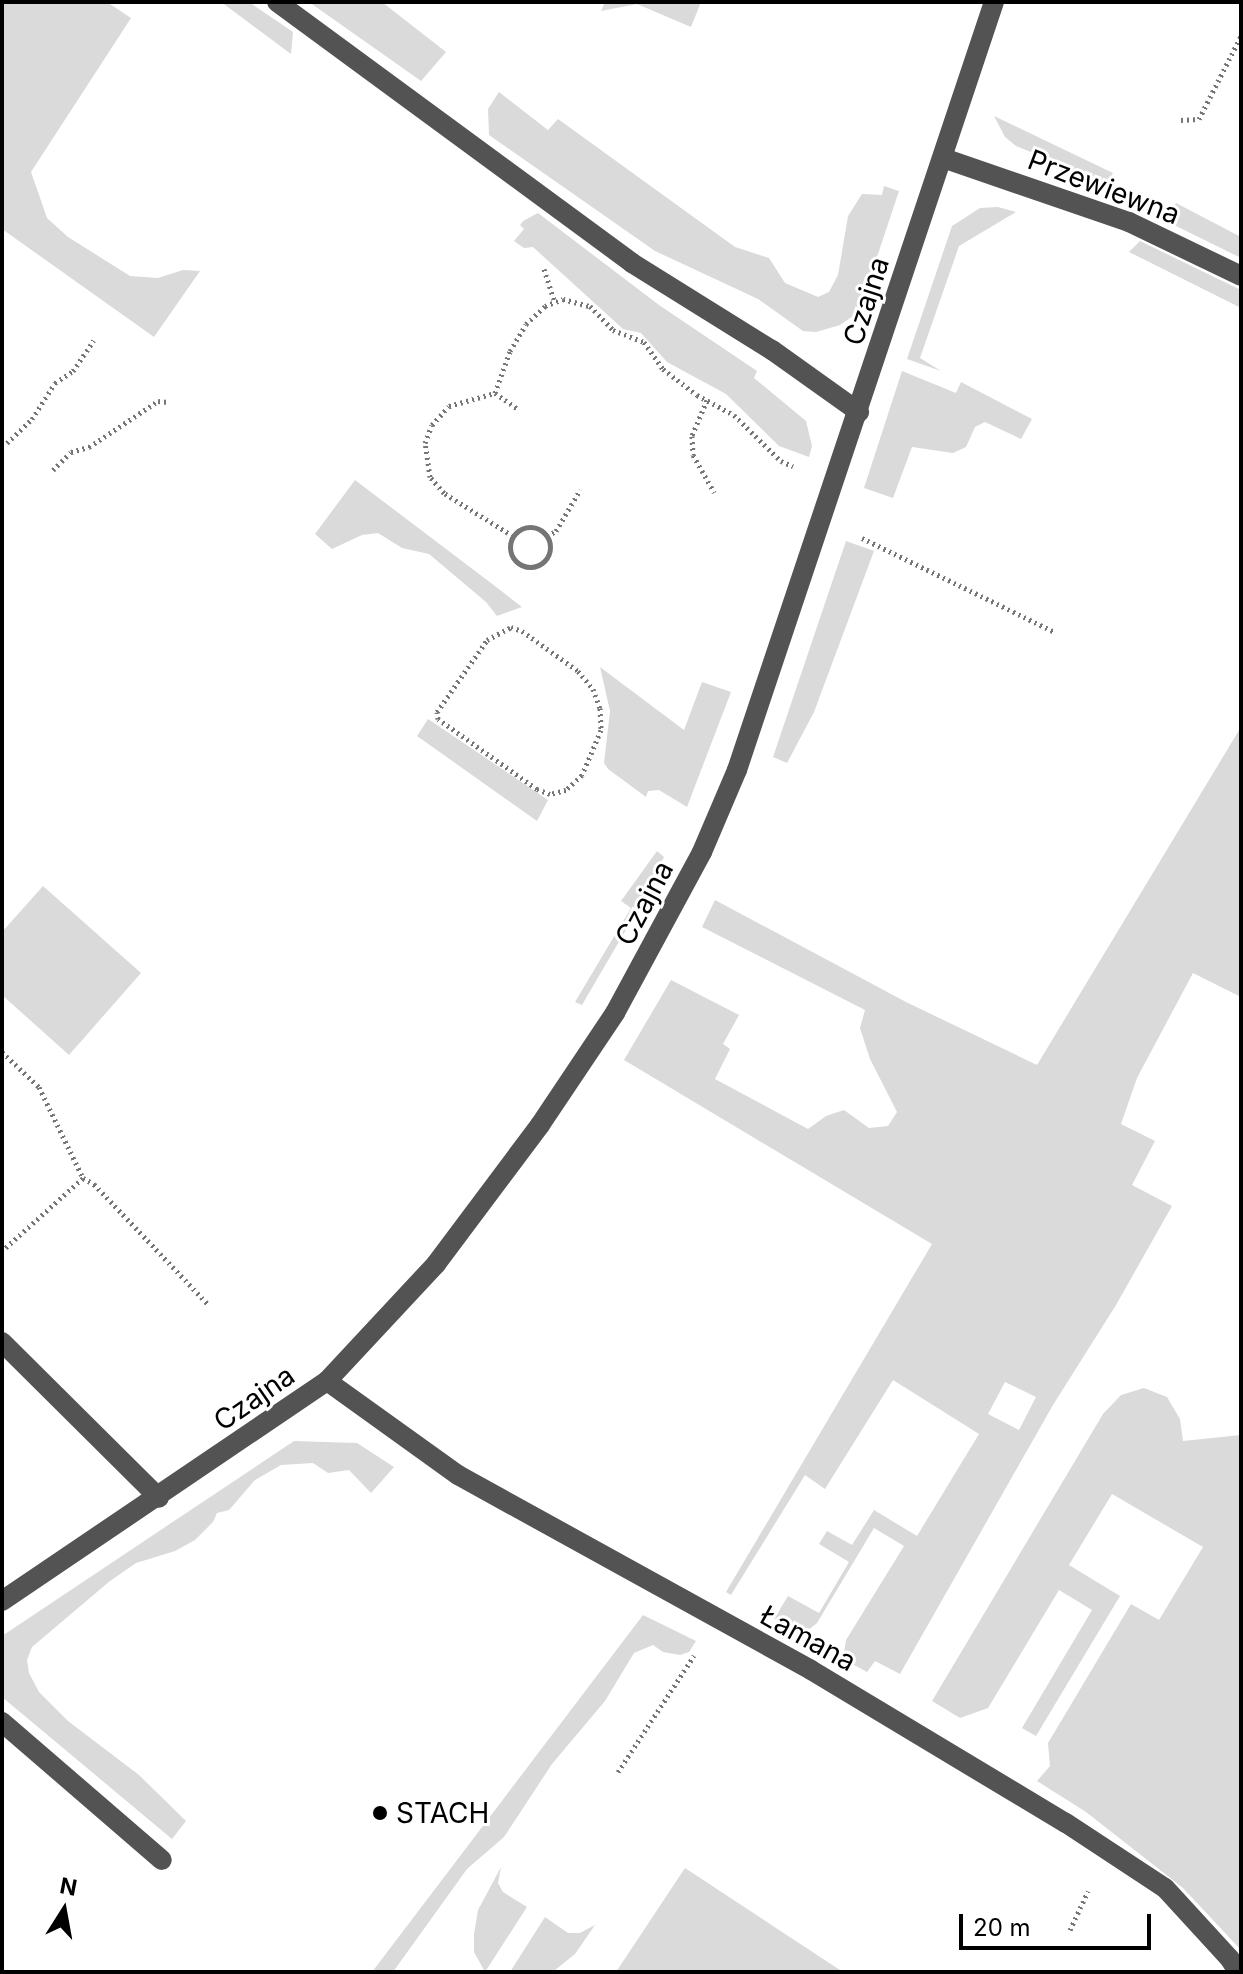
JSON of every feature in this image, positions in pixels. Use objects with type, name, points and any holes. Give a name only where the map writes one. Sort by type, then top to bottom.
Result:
[{"type":"street","points":[[277,2],[632,263],[772,350],[859,412]]},
{"type":"street","name":"Czajna","points":[[2,1601],[159,1498],[327,1381],[436,1264],[540,1125],[615,1013],[702,852],[737,770],[994,2]]},
{"type":"street","name":"Przewiewna","points":[[943,158],[1129,222],[1241,276]]},
{"type":"street","points":[[2,1342],[159,1498]]},
{"type":"street","name":"Łamana","points":[[327,1381],[458,1475],[811,1670],[1076,1830],[1165,1888],[1230,1959],[1238,1972]]},
{"type":"street","points":[[2,1722],[162,1860]]},
{"type":"path","points":[[1181,120],[1199,119],[1241,36]]},
{"type":"path","points":[[544,269],[555,302]]},
{"type":"path","points":[[495,393],[510,351],[526,324],[545,306],[577,300],[590,306],[613,330],[644,342],[663,369],[734,415],[781,461]]},
{"type":"path","points":[[7,443],[32,419],[55,383],[73,371],[94,340]]},
{"type":"path","points":[[495,393],[518,409]]},
{"type":"path","points":[[495,393],[449,406],[432,425],[425,443],[425,460],[430,477],[444,493],[513,536]]},
{"type":"path","points":[[707,400],[692,436],[693,455],[714,492]]},
{"type":"path","points":[[53,470],[71,452],[89,447],[158,401],[168,402]]},
{"type":"path","points":[[547,536],[556,531],[580,490]]},
{"type":"path","points":[[530,527],[537,528],[547,536],[549,555],[534,567],[520,565],[512,555],[513,536],[530,527]]},
{"type":"path","points":[[877,543],[1055,632]]},
{"type":"path","points":[[511,627],[522,631],[578,671],[593,689],[600,708],[601,730],[582,775],[566,790],[550,794],[537,789],[438,719],[437,712],[497,632],[511,627]]},
{"type":"path","points":[[2,1052],[39,1087],[83,1178],[94,1184],[208,1304]]},
{"type":"path","points":[[2,1251],[83,1178]]},
{"type":"path","points":[[618,1772],[701,1645]]},
{"type":"path","points":[[1070,1930],[1093,1881]]},
{"type":"shaded area","points":[[2,2],[107,2],[131,18],[31,172],[47,218],[68,237],[130,276],[158,278],[183,270],[200,271],[154,337],[2,229]]},
{"type":"shaded area","points":[[221,2],[249,2],[293,32],[291,54]]},
{"type":"shaded area","points":[[309,2],[382,2],[446,52],[421,81]]},
{"type":"shaded area","points":[[605,2],[701,2],[691,27],[637,4],[601,11]]},
{"type":"shaded area","points":[[499,92],[548,130],[558,119],[735,247],[769,258],[785,283],[818,297],[829,292],[838,275],[848,216],[862,194],[882,195],[884,186],[899,191],[862,302],[853,316],[840,325],[816,332],[803,331],[758,299],[655,251],[489,135],[488,109]]},
{"type":"shaded area","points":[[994,116],[1113,173],[1107,183],[1016,146],[1005,137]]},
{"type":"shaded area","points":[[1176,203],[1241,237],[1241,258],[1166,221]]},
{"type":"shaded area","points":[[998,207],[1016,212],[959,246],[920,358],[941,371],[907,359],[952,226],[980,208]]},
{"type":"shaded area","points":[[538,213],[659,305],[757,371],[754,378],[806,421],[812,446],[809,457],[779,446],[726,394],[667,362],[641,333],[623,329],[533,247],[524,248],[514,241],[524,229],[520,225],[523,221]]},
{"type":"shaded area","points":[[1140,241],[1241,290],[1241,308],[1129,252]]},
{"type":"shaded area","points":[[902,371],[956,393],[961,382],[1032,419],[1021,439],[985,422],[975,427],[966,447],[953,453],[912,447],[893,498],[864,488]]},
{"type":"shaded area","points":[[355,480],[522,607],[497,616],[486,602],[429,554],[402,548],[378,533],[362,535],[332,549],[315,534]]},
{"type":"shaded area","points":[[846,541],[874,551],[814,712],[787,763],[773,757]]},
{"type":"shaded area","points":[[600,667],[684,730],[702,682],[731,692],[687,807],[659,790],[648,791],[646,797],[604,763],[610,711]]},
{"type":"shaded area","points":[[428,719],[548,800],[537,821],[417,736]]},
{"type":"shaded area","points":[[1241,727],[1241,997],[1193,973],[1137,1078],[1121,1124],[1155,1141],[1132,1185],[1172,1206],[1116,1305],[1053,1405],[900,1674],[875,1661],[867,1672],[843,1659],[846,1640],[904,1546],[874,1528],[817,1623],[801,1636],[774,1619],[788,1596],[819,1613],[849,1562],[819,1544],[827,1531],[852,1545],[874,1510],[917,1536],[979,1434],[893,1380],[825,1489],[805,1475],[731,1595],[726,1592],[932,1244],[624,1060],[671,980],[739,1015],[723,1044],[730,1049],[715,1079],[808,1129],[826,1116],[844,1110],[869,1128],[888,1126],[897,1112],[870,1059],[860,1028],[865,1010],[702,927],[715,900],[906,1002],[1037,1065]],"holes":[[[1005,1382],[1036,1397],[1019,1430],[988,1414]]]},
{"type":"shaded area","points":[[657,851],[664,857],[634,916],[582,1005],[575,1002],[631,908],[621,901]]},
{"type":"shaded area","points":[[43,886],[141,973],[69,1055],[2,995],[2,932]]},
{"type":"shaded area","points":[[1144,1388],[1167,1397],[1180,1419],[1183,1441],[1241,1435],[1241,1950],[1183,1888],[1086,1812],[1037,1781],[1050,1766],[1048,1743],[1131,1604],[1159,1620],[1203,1547],[1112,1494],[1069,1565],[1120,1596],[1036,1736],[1022,1728],[1092,1610],[1059,1590],[988,1708],[960,1718],[932,1701],[1103,1414],[1121,1395]]},
{"type":"shaded area","points":[[294,1441],[357,1443],[394,1467],[371,1493],[349,1470],[328,1473],[313,1463],[281,1465],[255,1480],[229,1510],[217,1513],[213,1522],[195,1540],[175,1551],[136,1563],[110,1581],[32,1647],[27,1660],[29,1673],[39,1692],[68,1721],[139,1775],[186,1821],[172,1839],[2,1697],[2,1636]]},
{"type":"shaded area","points":[[643,1615],[696,1641],[689,1652],[680,1655],[663,1652],[653,1645],[634,1653],[605,1701],[552,1764],[504,1837],[467,1869],[393,1972],[372,1972]]},
{"type":"shaded area","points":[[501,1867],[498,1883],[503,1892],[527,1907],[485,1972],[474,1952],[474,1934],[478,1910]]},
{"type":"shaded area","points":[[685,1868],[843,1972],[616,1972]]},
{"type":"shaded area","points":[[545,1917],[568,1933],[580,1933],[595,1925],[575,1954],[554,1971],[510,1972]]},
{"type":"place","name":"STACH","points":[[380,1813]]}]
